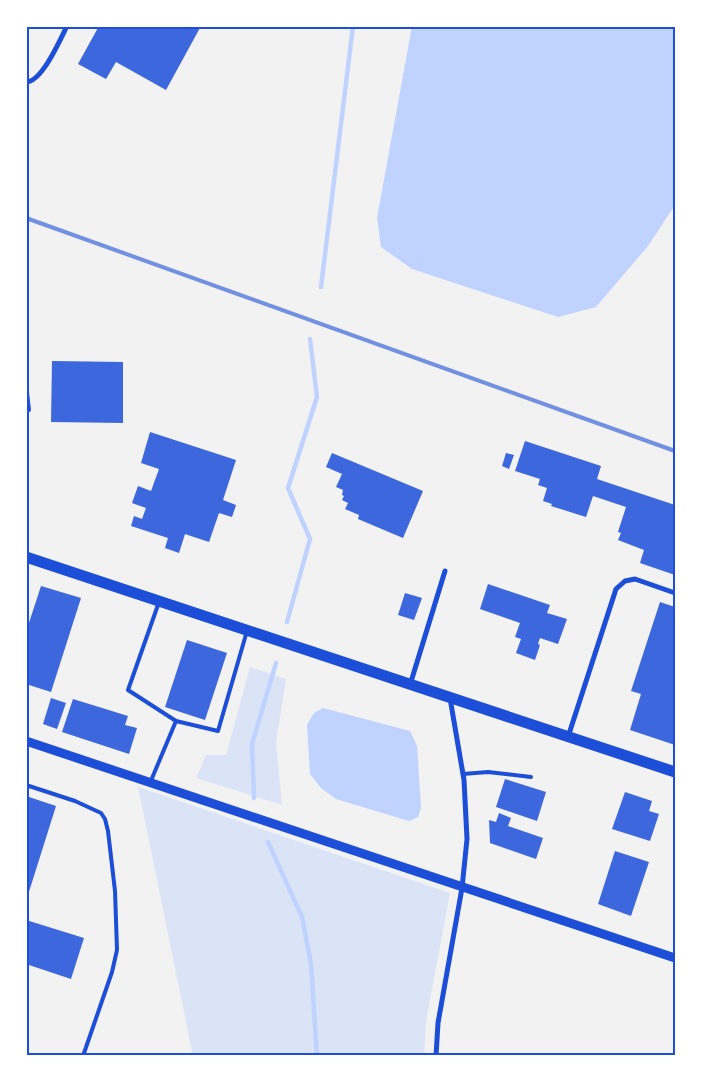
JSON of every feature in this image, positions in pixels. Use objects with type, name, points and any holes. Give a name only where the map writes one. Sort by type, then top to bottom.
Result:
[{"type":"main road","points":[[26,557],[675,772]]},
{"type":"street","points":[[26,82],[30,82],[41,74],[67,26]]},
{"type":"street","points":[[410,684],[444,571]]},
{"type":"street","points":[[568,737],[616,589],[624,581],[634,579],[675,593]]},
{"type":"street","points":[[436,1056],[438,1023],[462,888],[467,839],[463,774],[450,697]]},
{"type":"street","points":[[26,741],[675,958]]},
{"type":"lane","points":[[26,384],[29,410]]},
{"type":"lane","points":[[159,601],[128,690],[176,721],[218,731],[247,630]]},
{"type":"lane","points":[[150,783],[176,721]]},
{"type":"lane","points":[[463,774],[488,772],[531,777]]},
{"type":"lane","points":[[26,785],[93,808],[105,819],[108,831],[115,891],[117,950],[112,972],[84,1056]]},
{"type":"shaded area","points":[[250,667],[286,679],[276,743],[282,805],[196,778],[206,755],[226,755]]},
{"type":"shaded area","points":[[138,787],[450,893],[426,1021],[424,1056],[193,1056]]},
{"type":"water","points":[[412,26],[675,26],[675,205],[648,246],[596,307],[558,317],[412,269],[381,247],[377,218]]},
{"type":"water","points":[[323,708],[410,731],[417,746],[421,808],[418,817],[409,821],[336,799],[321,788],[310,774],[307,725],[314,713]]},
{"type":"building","points":[[99,26],[201,26],[166,90],[116,62],[106,79],[78,64]]},
{"type":"building","points":[[52,361],[123,362],[123,423],[51,422]]},
{"type":"building","points":[[150,432],[236,460],[223,500],[236,505],[232,517],[219,513],[209,542],[185,534],[179,553],[165,548],[168,538],[131,526],[134,516],[142,519],[146,508],[132,503],[138,486],[151,491],[159,469],[141,463]]},
{"type":"building","points":[[525,441],[601,466],[597,479],[675,505],[675,575],[640,563],[644,550],[618,540],[621,533],[618,532],[626,507],[593,496],[586,517],[551,506],[552,504],[543,501],[547,488],[538,485],[540,479],[515,471]]},
{"type":"building","points":[[332,453],[423,491],[403,538],[358,519],[359,515],[345,509],[348,503],[342,500],[344,496],[342,495],[343,490],[336,487],[342,474],[326,467]]},
{"type":"building","points":[[506,453],[514,455],[509,469],[502,466]]},
{"type":"building","points":[[488,584],[550,605],[547,613],[567,619],[558,644],[540,638],[538,644],[540,645],[535,660],[516,653],[521,639],[515,637],[520,623],[480,609]]},
{"type":"building","points":[[41,586],[81,598],[51,692],[26,684],[26,632]]},
{"type":"building","points":[[405,593],[422,598],[414,620],[398,615]]},
{"type":"building","points":[[660,602],[675,607],[675,745],[630,730],[641,694],[631,691]]},
{"type":"building","points":[[187,640],[227,653],[205,720],[165,707]]},
{"type":"building","points":[[51,698],[66,703],[57,729],[43,724]]},
{"type":"building","points":[[73,699],[128,716],[125,725],[137,728],[129,754],[62,732]]},
{"type":"building","points":[[505,779],[546,792],[537,821],[496,807]]},
{"type":"building","points":[[625,792],[652,801],[649,811],[659,814],[650,841],[612,829]]},
{"type":"building","points":[[26,796],[56,806],[27,898],[26,898]]},
{"type":"building","points":[[499,813],[511,818],[508,826],[543,838],[536,859],[490,843],[489,820],[496,822]]},
{"type":"building","points":[[615,851],[649,862],[631,916],[598,904]]},
{"type":"building","points":[[26,920],[84,938],[71,979],[26,964]]},
{"type":"waterway","points":[[321,287],[353,26]]},
{"type":"waterway","points":[[287,622],[310,539],[288,488],[317,397],[310,339]]},
{"type":"waterway","points":[[254,798],[252,744],[276,663]]},
{"type":"waterway","points":[[268,842],[302,917],[311,964],[317,1056]]},
{"type":"railway","points":[[26,218],[675,451]]}]
